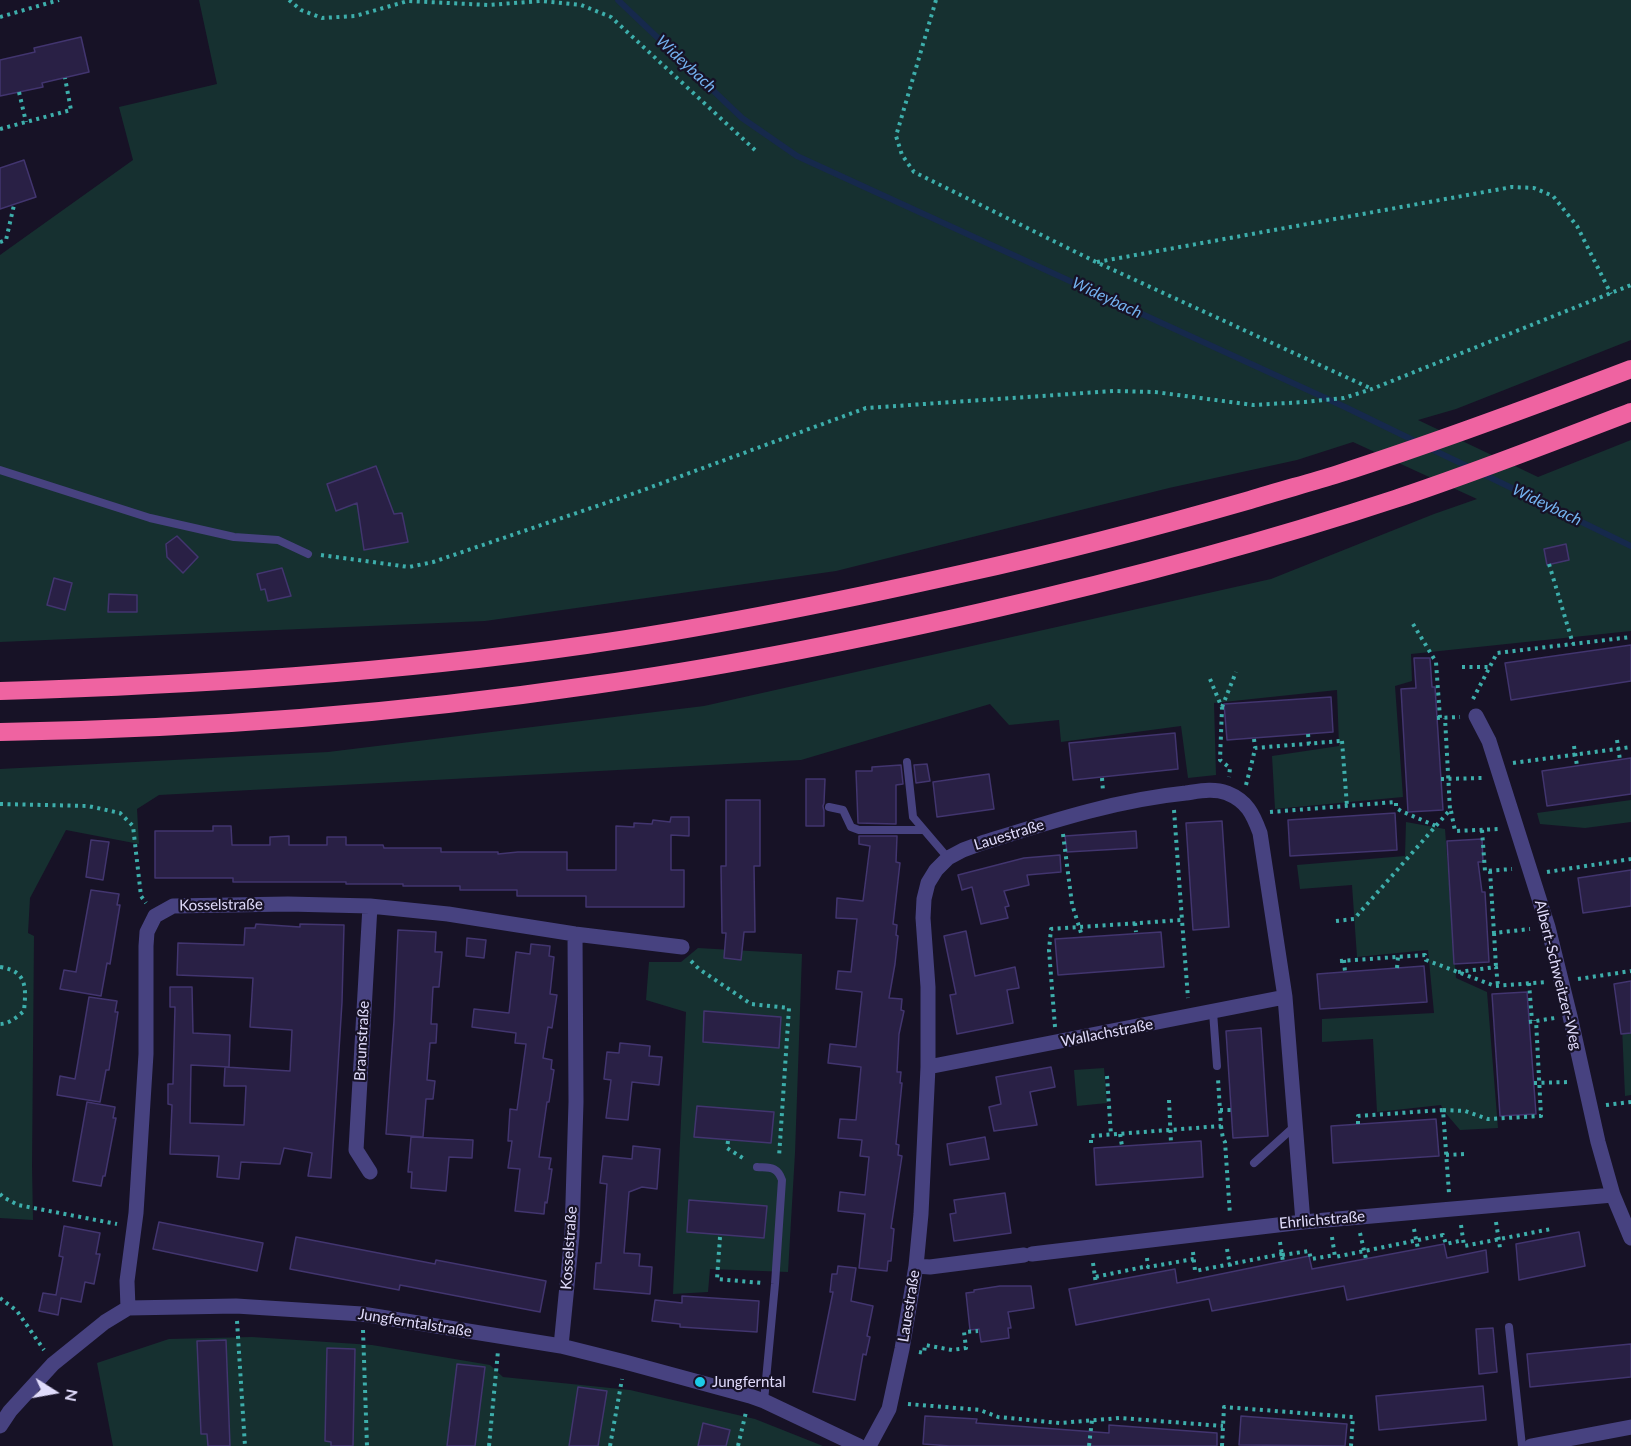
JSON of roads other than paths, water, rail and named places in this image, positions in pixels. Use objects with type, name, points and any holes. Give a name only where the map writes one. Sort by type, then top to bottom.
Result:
[{"type":"highway","points":[[0,692],[201,684],[391,669],[588,645],[807,607],[1026,560],[1136,532],[1335,475],[1494,421],[1631,369]]},
{"type":"highway","points":[[0,732],[88,730],[292,719],[516,695],[674,672],[880,635],[1066,592],[1248,544],[1396,499],[1631,412]]},
{"type":"street","name":"Albert-Schweitzer-Weg","points":[[1474,709],[1489,741],[1548,927],[1590,1108],[1613,1195],[1631,1238]]},
{"type":"street","name":"Lauestraße","points":[[869,1446],[889,1409],[916,1266],[926,1143],[928,1067],[928,987],[923,918],[924,899],[928,883],[936,870],[948,858],[963,850],[1105,806],[1173,794],[1213,790],[1226,793],[1241,801],[1252,813],[1260,833],[1285,997],[1303,1222]]},
{"type":"street","name":"Kosselstraße","points":[[128,1308],[128,1281],[146,1054],[146,946],[147,932],[155,916],[173,906],[288,904],[370,906],[448,914],[575,934],[682,947]]},
{"type":"street","name":"Braunstraße","points":[[370,906],[356,1150],[370,1172]]},
{"type":"street","name":"Kosselstraße","points":[[561,1346],[572,1236],[576,1102],[575,934]]},
{"type":"street","name":"Wallachstraße","points":[[928,1067],[1285,997]]},
{"type":"street","name":"Ehrlichstraße","points":[[916,1266],[930,1267],[1329,1219],[1613,1195]]},
{"type":"street","name":"Jungferntalstraße","points":[[128,1308],[236,1306],[362,1314],[561,1346],[757,1399],[859,1446]]},
{"type":"street","points":[[0,1426],[10,1411],[53,1364],[105,1322],[128,1308]]},
{"type":"street","points":[[1531,1446],[1559,1443],[1631,1426]]},
{"type":"lane","points":[[0,470],[150,518],[234,537],[278,540],[308,554]]},
{"type":"lane","points":[[907,762],[913,818],[948,858]]},
{"type":"lane","points":[[829,807],[843,810],[851,827],[859,830],[923,830]]},
{"type":"lane","points":[[1213,1012],[1217,1066]]},
{"type":"lane","points":[[1254,1162],[1295,1126]]},
{"type":"lane","points":[[757,1167],[773,1168],[782,1180],[775,1284],[757,1399]]},
{"type":"lane","points":[[1509,1327],[1522,1446]]},
{"type":"waterway","name":"Wideybach","points":[[618,0],[742,118],[797,156],[1419,443]]},
{"type":"waterway","name":"Wideybach","points":[[1429,448],[1471,468]]},
{"type":"waterway","name":"Wideybach","points":[[1483,474],[1631,546]]},
{"type":"place","name":"Jungferntal","points":[[700,1382]]}]
